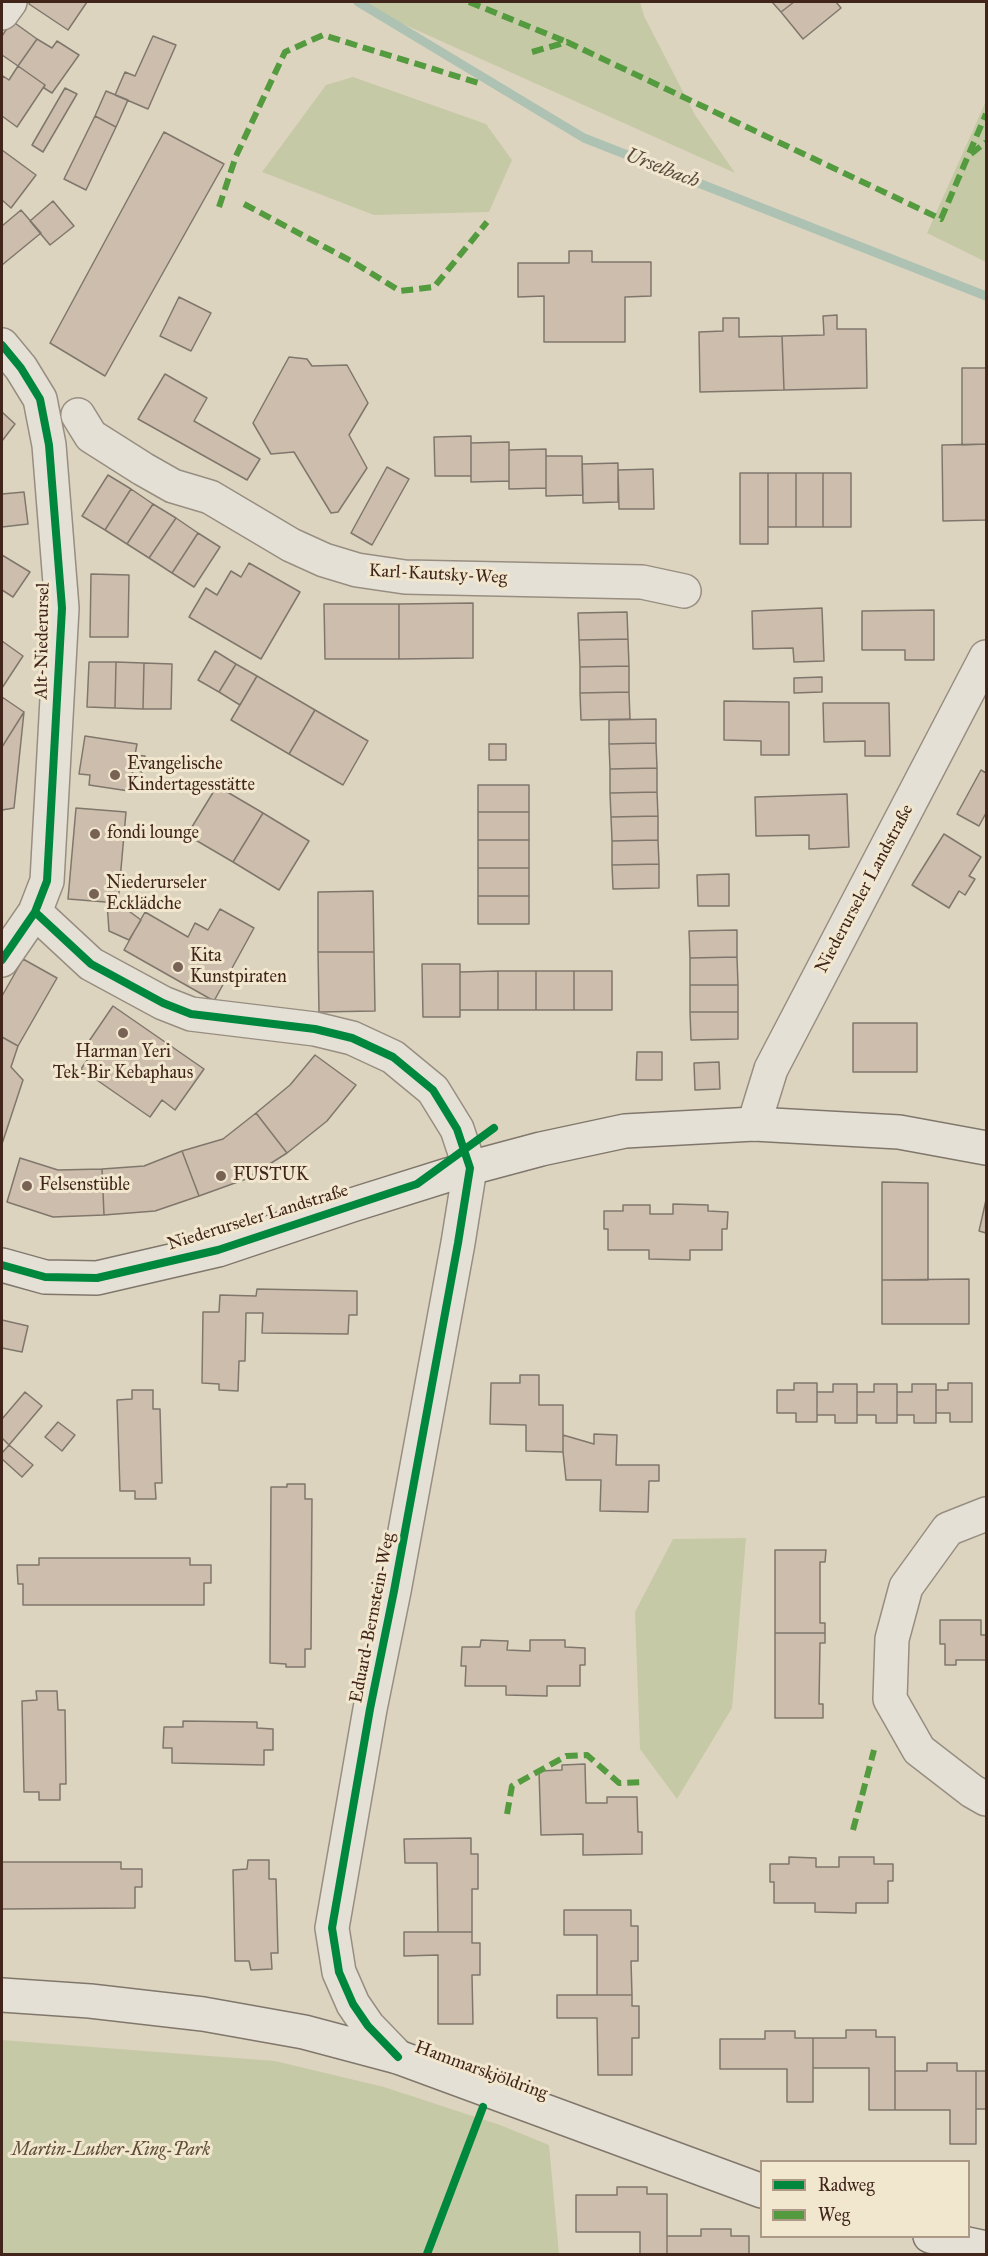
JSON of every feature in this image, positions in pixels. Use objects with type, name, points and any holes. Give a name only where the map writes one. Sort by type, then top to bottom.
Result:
[{"type":"street","points":[[2,13],[10,2]]},
{"type":"street","name":"Alt-Niederursel","points":[[2,345],[21,368],[40,399],[50,445],[62,608],[47,882],[35,912],[2,960]]},
{"type":"street","name":"Karl-Kautsky-Weg","points":[[40,399],[78,415],[91,436],[173,486],[210,497],[291,545],[324,560],[357,570],[405,577],[642,582],[684,591]]},
{"type":"street","name":"Niederurseler Landstraße","points":[[754,1124],[771,1068],[987,657]]},
{"type":"street","points":[[35,912],[91,964],[163,1003],[191,1014],[315,1029],[352,1038],[393,1057],[433,1090],[457,1129],[470,1168]]},
{"type":"street","name":"Niederurseler Landstraße","points":[[2,1265],[45,1277],[98,1278],[218,1250],[352,1204],[470,1168],[541,1149],[625,1131],[754,1124],[899,1132],[987,1148]]},
{"type":"street","name":"Eduard-Bernstein-Weg","points":[[398,2057],[368,2026],[353,2004],[339,1972],[332,1928],[470,1168]]},
{"type":"street","points":[[987,1514],[948,1528],[906,1587],[892,1639],[890,1699],[919,1750],[972,1791],[987,1799]]},
{"type":"street","name":"Hammarskjöldring","points":[[2,1995],[90,2001],[203,2014],[304,2032],[398,2057],[760,2190]]},
{"type":"street","points":[[940,2238],[987,2248]]},
{"type":"green space","points":[[354,2],[640,2],[644,16],[695,115],[735,173]]},
{"type":"green space","points":[[353,77],[486,124],[512,160],[489,212],[374,215],[262,172],[326,85]]},
{"type":"green space","points":[[986,101],[986,262],[927,233]]},
{"type":"green space","points":[[746,1538],[732,1708],[677,1799],[640,1749],[635,1612],[673,1539]]},
{"type":"green space","name":"Martin-Luther-King-Park","points":[[2,2040],[275,2061],[384,2087],[500,2125],[549,2145],[559,2254],[2,2254]]},
{"type":"building","points":[[30,2],[87,2],[68,30],[29,4]]},
{"type":"building","points":[[772,2],[794,2],[781,12]]},
{"type":"building","points":[[794,2],[836,2],[841,8],[803,39],[781,12]]},
{"type":"building","points":[[12,21],[37,39],[18,66],[2,55],[2,36]]},
{"type":"building","points":[[153,36],[176,45],[148,109],[115,95],[125,72],[135,76]]},
{"type":"building","points":[[37,39],[52,48],[57,41],[79,55],[52,93],[44,88],[45,85],[18,66]]},
{"type":"building","points":[[18,66],[45,85],[17,127],[2,116],[2,79],[3,76],[9,80]]},
{"type":"building","points":[[65,88],[77,94],[43,152],[32,145]]},
{"type":"building","points":[[106,91],[128,100],[116,127],[95,116]]},
{"type":"building","points":[[95,116],[116,127],[86,190],[64,179]]},
{"type":"building","points":[[164,132],[224,164],[105,376],[50,343]]},
{"type":"building","points":[[2,150],[36,175],[11,208],[2,200]]},
{"type":"building","points":[[53,201],[74,226],[50,245],[30,221]]},
{"type":"building","points":[[21,210],[41,233],[2,265],[2,226]]},
{"type":"building","points":[[569,251],[592,251],[592,262],[651,262],[651,296],[625,297],[625,342],[544,342],[544,296],[518,297],[518,263],[569,263]]},
{"type":"building","points":[[179,297],[211,313],[191,351],[160,336]]},
{"type":"building","points":[[837,315],[837,329],[866,329],[867,388],[784,390],[782,336],[824,335],[823,316]]},
{"type":"building","points":[[723,318],[739,318],[739,337],[782,336],[784,390],[700,392],[699,332],[723,331]]},
{"type":"building","points":[[289,357],[307,359],[312,366],[347,365],[368,403],[349,435],[367,468],[338,512],[331,513],[294,452],[271,454],[253,423]]},
{"type":"building","points":[[962,368],[986,368],[986,444],[962,445]]},
{"type":"building","points":[[165,374],[207,398],[194,421],[260,459],[247,480],[138,419]]},
{"type":"building","points":[[2,412],[15,424],[2,441]]},
{"type":"building","points":[[471,436],[471,476],[435,476],[434,437]]},
{"type":"building","points":[[509,442],[509,481],[471,482],[471,443]]},
{"type":"building","points":[[986,444],[986,520],[943,521],[942,445]]},
{"type":"building","points":[[546,449],[546,488],[509,489],[509,450]]},
{"type":"building","points":[[546,456],[582,456],[583,495],[546,496]]},
{"type":"building","points":[[618,463],[618,502],[583,503],[582,464]]},
{"type":"building","points":[[387,467],[409,479],[372,545],[351,533]]},
{"type":"building","points":[[653,469],[654,509],[619,509],[618,470]]},
{"type":"building","points":[[740,473],[768,473],[768,544],[740,544]]},
{"type":"building","points":[[768,473],[796,473],[796,527],[768,527]]},
{"type":"building","points":[[796,473],[823,473],[823,527],[796,527]]},
{"type":"building","points":[[823,473],[851,473],[851,527],[823,527]]},
{"type":"building","points":[[108,475],[131,489],[105,530],[82,516]]},
{"type":"building","points":[[131,489],[153,504],[127,544],[105,530]]},
{"type":"building","points":[[24,492],[28,524],[2,527],[2,494]]},
{"type":"building","points":[[153,504],[176,518],[149,558],[127,544]]},
{"type":"building","points":[[176,518],[198,533],[172,573],[149,558]]},
{"type":"building","points":[[198,533],[220,547],[194,587],[172,573]]},
{"type":"building","points":[[2,555],[30,572],[13,597],[2,590]]},
{"type":"building","points":[[249,563],[300,592],[261,659],[189,617],[206,588],[217,595],[231,571],[241,577]]},
{"type":"building","points":[[91,574],[129,575],[128,637],[90,637]]},
{"type":"building","points":[[473,603],[473,658],[399,659],[399,604]]},
{"type":"building","points":[[324,604],[399,604],[399,659],[325,659]]},
{"type":"building","points":[[822,608],[824,661],[794,662],[793,648],[753,649],[752,611]]},
{"type":"building","points":[[934,610],[934,660],[905,660],[905,650],[862,650],[862,611]]},
{"type":"building","points":[[627,612],[628,639],[579,640],[578,613]]},
{"type":"building","points":[[628,639],[629,666],[580,667],[579,640]]},
{"type":"building","points":[[2,641],[23,656],[2,688]]},
{"type":"building","points":[[215,651],[236,664],[219,692],[198,680]]},
{"type":"building","points":[[89,662],[116,662],[115,708],[87,707]]},
{"type":"building","points":[[116,662],[144,663],[143,709],[115,708]]},
{"type":"building","points":[[144,663],[172,664],[171,709],[143,709]]},
{"type":"building","points":[[236,664],[257,676],[240,705],[219,692]]},
{"type":"building","points":[[629,666],[629,692],[580,693],[580,667]]},
{"type":"building","points":[[257,676],[315,710],[289,754],[231,720]]},
{"type":"building","points":[[822,677],[822,692],[794,693],[794,678]]},
{"type":"building","points":[[629,692],[630,719],[581,720],[580,693]]},
{"type":"building","points":[[2,697],[24,712],[2,747]]},
{"type":"building","points":[[724,701],[789,702],[789,755],[761,755],[761,741],[724,740]]},
{"type":"building","points":[[823,703],[889,703],[890,756],[865,756],[865,741],[824,742]]},
{"type":"building","points":[[315,710],[368,741],[343,785],[289,754]]},
{"type":"building","points":[[24,712],[14,808],[2,810],[2,747]]},
{"type":"building","points":[[656,719],[656,743],[609,744],[609,720]]},
{"type":"building","points":[[85,736],[137,744],[135,755],[145,756],[142,772],[133,770],[129,791],[89,785],[90,775],[79,774]]},
{"type":"building","points":[[656,743],[657,768],[610,769],[609,744]]},
{"type":"building","points":[[489,744],[506,744],[506,760],[489,760]]},
{"type":"building","points":[[657,768],[657,792],[610,793],[610,769]]},
{"type":"building","points":[[981,770],[986,773],[986,813],[979,826],[957,814]]},
{"type":"building","points":[[478,785],[529,785],[529,812],[478,812]]},
{"type":"building","points":[[217,786],[263,813],[233,862],[187,835]]},
{"type":"building","points":[[657,792],[658,816],[611,817],[610,793]]},
{"type":"building","points":[[847,794],[849,847],[809,849],[809,835],[756,836],[755,797]]},
{"type":"building","points":[[76,808],[126,812],[118,903],[68,899]]},
{"type":"building","points":[[478,812],[529,812],[529,840],[478,840]]},
{"type":"building","points":[[263,813],[309,841],[279,890],[233,862]]},
{"type":"building","points":[[658,816],[658,840],[612,841],[611,817]]},
{"type":"building","points":[[944,834],[981,857],[969,876],[975,879],[965,895],[959,891],[949,908],[912,885]]},
{"type":"building","points":[[478,840],[529,840],[529,868],[478,868]]},
{"type":"building","points":[[658,840],[659,864],[612,865],[612,841]]},
{"type":"building","points":[[659,864],[659,888],[613,889],[612,865]]},
{"type":"building","points":[[478,868],[529,868],[529,896],[478,896]]},
{"type":"building","points":[[729,874],[729,906],[698,906],[697,875]]},
{"type":"building","points":[[373,891],[374,952],[318,952],[318,892]]},
{"type":"building","points":[[478,896],[529,896],[529,924],[478,924]]},
{"type":"building","points":[[107,903],[118,903],[141,920],[129,940],[109,931]]},
{"type":"building","points":[[220,909],[254,928],[214,1001],[124,950],[145,912],[188,937],[195,923],[208,930]]},
{"type":"building","points":[[737,930],[737,957],[690,958],[689,931]]},
{"type":"building","points":[[318,952],[374,952],[375,1011],[319,1012]]},
{"type":"building","points":[[737,957],[738,985],[690,985],[690,958]]},
{"type":"building","points":[[23,959],[57,978],[18,1046],[2,1037],[2,996]]},
{"type":"building","points":[[422,964],[460,964],[460,1017],[423,1017]]},
{"type":"building","points":[[498,971],[536,971],[536,1010],[498,1010]]},
{"type":"building","points":[[498,971],[498,1010],[460,1010],[460,972]]},
{"type":"building","points":[[536,971],[574,971],[574,1010],[536,1010]]},
{"type":"building","points":[[574,971],[612,971],[612,1010],[574,1010]]},
{"type":"building","points":[[690,985],[738,985],[738,1012],[690,1012]]},
{"type":"building","points":[[113,1006],[204,1069],[175,1110],[162,1100],[150,1117],[81,1069],[92,1053],[85,1047]]},
{"type":"building","points":[[690,1012],[738,1012],[738,1039],[691,1040]]},
{"type":"building","points":[[853,1023],[917,1023],[917,1072],[853,1072]]},
{"type":"building","points":[[2,1037],[18,1046],[11,1067],[23,1080],[2,1144]]},
{"type":"building","points":[[637,1052],[662,1052],[662,1080],[636,1080]]},
{"type":"building","points":[[315,1055],[356,1085],[327,1121],[287,1153],[256,1113],[290,1085]]},
{"type":"building","points":[[719,1062],[720,1089],[695,1090],[694,1063]]},
{"type":"building","points":[[256,1113],[287,1153],[246,1179],[199,1196],[182,1151],[223,1139]]},
{"type":"building","points":[[182,1151],[199,1196],[155,1211],[104,1215],[102,1169],[144,1166]]},
{"type":"building","points":[[20,1158],[58,1170],[102,1169],[104,1215],[53,1217],[7,1202]]},
{"type":"building","points":[[882,1182],[928,1183],[928,1280],[882,1280]]},
{"type":"building","points":[[986,1200],[986,1233],[979,1231]]},
{"type":"building","points":[[673,1204],[708,1205],[708,1211],[728,1212],[727,1229],[722,1229],[722,1250],[690,1250],[690,1260],[649,1259],[649,1250],[608,1250],[608,1229],[604,1229],[604,1211],[623,1211],[623,1205],[650,1205],[650,1214],[673,1214]]},
{"type":"building","points":[[969,1279],[969,1324],[882,1324],[882,1280]]},
{"type":"building","points":[[257,1289],[357,1291],[357,1315],[349,1315],[348,1334],[262,1333],[263,1313],[246,1313],[245,1361],[239,1361],[238,1391],[219,1390],[219,1384],[202,1383],[203,1312],[219,1312],[220,1295],[256,1296]]},
{"type":"building","points":[[2,1320],[28,1326],[22,1352],[2,1348]]},
{"type":"building","points":[[520,1375],[539,1375],[539,1405],[563,1405],[563,1452],[526,1451],[526,1425],[490,1424],[491,1383],[520,1383]]},
{"type":"building","points":[[794,1383],[817,1383],[817,1422],[796,1422],[796,1413],[777,1413],[777,1390],[794,1390]]},
{"type":"building","points":[[948,1383],[972,1383],[972,1422],[950,1422],[950,1413],[936,1413],[936,1390],[948,1390]]},
{"type":"building","points":[[833,1384],[857,1384],[857,1423],[835,1423],[835,1415],[817,1415],[817,1392],[833,1392]]},
{"type":"building","points":[[874,1384],[897,1384],[897,1423],[876,1423],[876,1415],[857,1415],[857,1392],[874,1392]]},
{"type":"building","points":[[912,1384],[936,1384],[936,1423],[914,1423],[914,1415],[897,1415],[897,1392],[912,1392]]},
{"type":"building","points":[[132,1390],[153,1390],[153,1409],[160,1409],[162,1483],[155,1483],[156,1499],[135,1499],[135,1491],[120,1491],[117,1400],[132,1399]]},
{"type":"building","points":[[25,1392],[42,1406],[9,1445],[2,1438],[2,1419]]},
{"type":"building","points":[[58,1422],[75,1435],[62,1451],[45,1437]]},
{"type":"building","points":[[594,1434],[617,1435],[616,1465],[659,1465],[659,1481],[649,1481],[648,1512],[600,1511],[601,1480],[566,1480],[563,1435],[594,1444]]},
{"type":"building","points":[[9,1445],[33,1465],[22,1477],[2,1459],[2,1453]]},
{"type":"building","points":[[287,1484],[305,1484],[305,1499],[312,1499],[311,1649],[305,1649],[305,1667],[286,1667],[286,1664],[270,1663],[271,1487],[287,1487]]},
{"type":"building","points":[[775,1550],[826,1550],[825,1562],[820,1562],[820,1623],[825,1623],[825,1633],[775,1633]]},
{"type":"building","points":[[39,1558],[190,1558],[190,1565],[211,1565],[211,1583],[204,1583],[204,1605],[23,1605],[23,1584],[18,1584],[17,1565],[39,1565]]},
{"type":"building","points":[[940,1620],[981,1620],[981,1635],[986,1635],[986,1660],[956,1660],[956,1665],[945,1665],[945,1644],[940,1644]]},
{"type":"building","points":[[775,1633],[825,1633],[825,1643],[820,1643],[819,1704],[823,1704],[823,1718],[775,1718]]},
{"type":"building","points":[[481,1640],[508,1641],[507,1650],[530,1651],[530,1640],[565,1640],[565,1647],[585,1648],[585,1665],[580,1665],[580,1686],[547,1686],[547,1696],[506,1695],[506,1686],[465,1686],[466,1666],[461,1666],[462,1647],[480,1647]]},
{"type":"building","points":[[36,1691],[57,1691],[58,1710],[65,1710],[66,1784],[60,1784],[60,1800],[39,1800],[39,1792],[24,1792],[22,1701],[37,1700]]},
{"type":"building","points":[[183,1721],[257,1722],[257,1728],[273,1729],[273,1750],[264,1750],[264,1765],[172,1763],[172,1748],[163,1748],[164,1727],[183,1727]]},
{"type":"building","points":[[585,1764],[586,1803],[607,1803],[607,1797],[637,1797],[638,1832],[642,1832],[642,1854],[583,1855],[583,1834],[541,1835],[539,1771],[562,1770],[562,1765]]},
{"type":"building","points":[[471,1838],[471,1854],[478,1854],[478,1889],[472,1889],[472,1932],[438,1932],[437,1863],[405,1863],[404,1839]]},
{"type":"building","points":[[789,1857],[816,1858],[816,1867],[839,1867],[839,1857],[874,1857],[874,1864],[893,1864],[893,1881],[888,1881],[888,1903],[856,1903],[856,1913],[815,1912],[815,1903],[774,1903],[774,1882],[770,1882],[770,1864],[789,1864]]},
{"type":"building","points":[[248,1860],[269,1860],[269,1879],[276,1879],[278,1953],[271,1953],[272,1969],[251,1970],[249,1961],[235,1961],[233,1870],[247,1869]]},
{"type":"building","points":[[2,1862],[121,1862],[121,1869],[142,1869],[142,1887],[135,1887],[135,1908],[2,1909]]},
{"type":"building","points":[[564,1910],[631,1910],[631,1926],[638,1926],[638,1961],[631,1961],[632,1995],[597,1995],[597,1935],[564,1935]]},
{"type":"building","points":[[404,1932],[472,1932],[472,1943],[480,1943],[480,1975],[472,1975],[473,2024],[438,2024],[438,1955],[404,1956]]},
{"type":"building","points":[[557,1995],[632,1995],[632,2006],[639,2006],[639,2038],[632,2038],[632,2075],[598,2075],[597,2018],[557,2018]]},
{"type":"building","points":[[846,2030],[876,2030],[876,2037],[895,2037],[895,2110],[869,2110],[869,2068],[813,2068],[813,2038],[846,2038]]},
{"type":"building","points":[[765,2031],[795,2031],[795,2038],[813,2038],[813,2102],[787,2102],[787,2069],[720,2069],[720,2039],[765,2039]]},
{"type":"building","points":[[927,2063],[957,2063],[957,2071],[976,2071],[976,2144],[950,2144],[950,2110],[895,2110],[895,2071],[927,2071]]},
{"type":"building","points":[[976,2071],[986,2071],[986,2109],[976,2109]]},
{"type":"building","points":[[617,2187],[647,2187],[647,2194],[667,2194],[667,2254],[640,2254],[640,2232],[576,2232],[576,2195],[617,2195]]},
{"type":"building","points":[[701,2229],[731,2229],[731,2236],[749,2236],[749,2254],[667,2254],[667,2236],[701,2236]]},
{"type":"waterway","name":"Urselbach","points":[[358,2],[584,138],[986,296]]},
{"type":"marked path","points":[[469,2],[567,42]]},
{"type":"marked path","points":[[219,207],[236,156],[285,52],[323,35],[482,84]]},
{"type":"marked path","points":[[532,52],[567,42],[941,219],[986,114]]},
{"type":"marked path","points":[[971,154],[986,142]]},
{"type":"marked path","points":[[244,204],[353,262],[400,291],[434,287],[487,222]]},
{"type":"marked path","points":[[853,1830],[874,1750]]},
{"type":"marked path","points":[[507,1814],[512,1786],[566,1756],[587,1755],[619,1783],[643,1782]]},
{"type":"cycle path","points":[[2,345],[21,368],[40,399],[49,445],[62,608],[47,881],[35,912],[2,960]]},
{"type":"cycle path","points":[[35,912],[91,964],[163,1003],[191,1014],[315,1029],[352,1038],[393,1057],[433,1090],[457,1129],[470,1168],[332,1928],[339,1972],[353,2004],[368,2026],[398,2057]]},
{"type":"cycle path","points":[[2,1265],[45,1277],[97,1278],[218,1250],[417,1184],[494,1128]]},
{"type":"cycle path","points":[[427,2254],[483,2107]]},
{"type":"place","name":"Evangelische Kindertagesstätte","points":[[115,775]]},
{"type":"place","name":"fondi lounge","points":[[95,834]]},
{"type":"place","name":"Niederurseler Ecklädche","points":[[94,894]]},
{"type":"place","name":"Kita Kunstpiraten","points":[[178,967]]},
{"type":"place","name":"Harman Yeri Tek-Bir Kebaphaus","points":[[123,1033]]},
{"type":"place","name":"FUSTUK","points":[[221,1176]]},
{"type":"place","name":"Felsenstüble","points":[[27,1186]]}]
